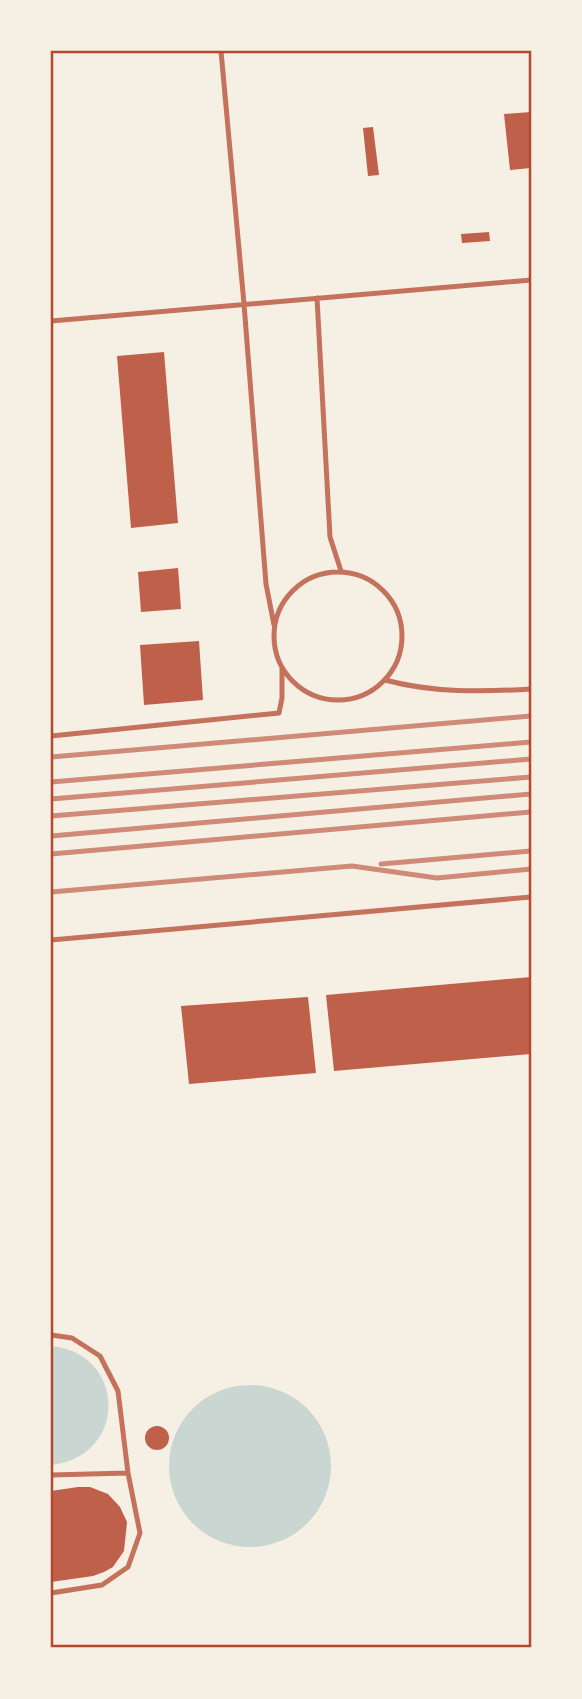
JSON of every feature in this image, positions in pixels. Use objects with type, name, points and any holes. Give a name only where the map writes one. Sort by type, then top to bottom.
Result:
[{"type":"lane","points":[[221,51],[266,584],[274,625]]},
{"type":"lane","points":[[51,321],[531,280]]},
{"type":"lane","points":[[317,298],[330,537],[341,571]]},
{"type":"lane","points":[[341,571],[358,574],[385,592],[395,606],[402,638],[400,653],[385,680],[360,696],[330,700],[302,690],[290,680],[282,668],[273,640],[274,625],[278,611],[295,587],[317,575],[341,571]]},
{"type":"lane","points":[[51,736],[279,713],[282,668]]},
{"type":"lane","points":[[385,680],[410,687],[438,690],[492,692],[531,689]]},
{"type":"lane","points":[[51,940],[531,897]]},
{"type":"lane","points":[[51,1335],[72,1338],[100,1356],[118,1391],[128,1473],[140,1533],[128,1567],[102,1585],[51,1593]]},
{"type":"lane","points":[[51,1475],[128,1473]]},
{"type":"shaded area","points":[[51,1346],[76,1353],[94,1366],[105,1384],[108,1405],[105,1425],[95,1444],[77,1458],[52,1465]]},
{"type":"shaded area","points":[[250,1385],[281,1392],[307,1409],[324,1435],[331,1466],[324,1497],[307,1523],[281,1540],[250,1547],[219,1540],[193,1523],[176,1497],[169,1466],[176,1435],[193,1409],[219,1392]]},
{"type":"building","points":[[531,112],[531,168],[510,170],[504,114]]},
{"type":"building","points":[[373,127],[379,175],[368,176],[363,128]]},
{"type":"building","points":[[489,232],[490,241],[462,243],[461,234]]},
{"type":"building","points":[[164,352],[178,523],[131,528],[117,356]]},
{"type":"building","points":[[178,568],[181,609],[141,612],[138,572]]},
{"type":"building","points":[[199,641],[203,700],[144,705],[140,645]]},
{"type":"building","points":[[531,977],[531,1054],[334,1071],[326,995]]},
{"type":"building","points":[[308,997],[316,1073],[189,1084],[181,1006]]},
{"type":"building","points":[[157,1426],[165,1430],[169,1438],[165,1446],[157,1450],[149,1446],[145,1438],[149,1430]]},
{"type":"building","points":[[90,1487],[108,1494],[120,1507],[127,1522],[124,1551],[113,1567],[104,1572],[51,1582],[51,1491]]},
{"type":"railway","points":[[51,757],[531,716]]},
{"type":"railway","points":[[51,782],[531,742]]},
{"type":"railway","points":[[51,799],[531,759]]},
{"type":"railway","points":[[51,816],[531,777]]},
{"type":"railway","points":[[51,836],[531,794]]},
{"type":"railway","points":[[51,854],[531,812]]},
{"type":"railway","points":[[381,864],[531,851]]},
{"type":"railway","points":[[51,892],[352,866],[437,878],[531,869]]}]
